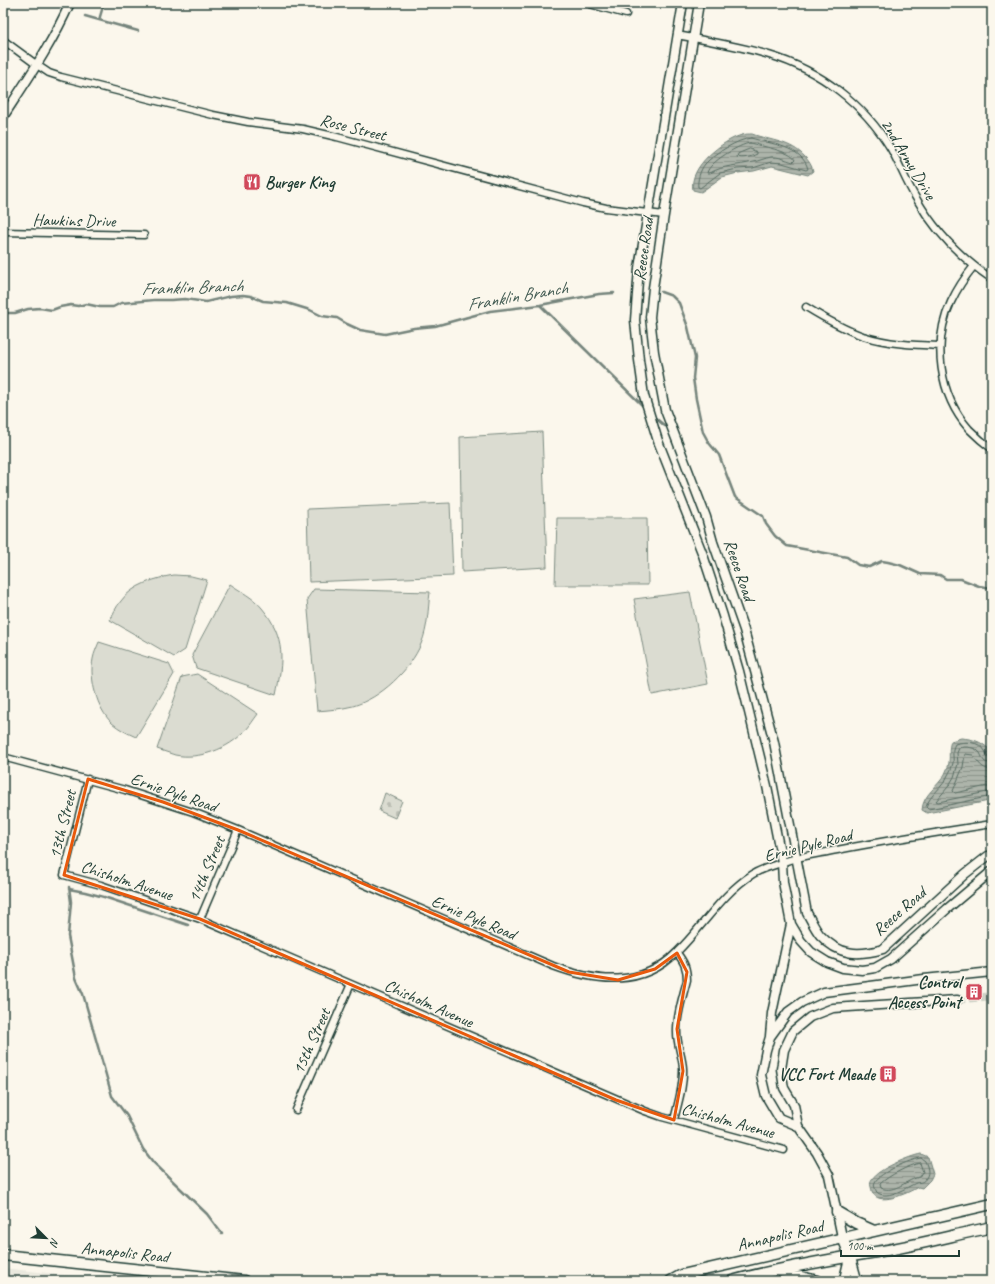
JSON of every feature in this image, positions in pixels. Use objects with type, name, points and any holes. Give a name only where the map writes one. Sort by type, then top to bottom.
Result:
[{"type":"main road","name":"Annapolis Road","points":[[671,1281],[682,1275],[842,1237],[992,1204]]},
{"type":"main road","points":[[837,1212],[874,1231]]},
{"type":"main road","name":"Annapolis Road","points":[[732,1281],[772,1270],[877,1252],[992,1227]]},
{"type":"main road","points":[[842,1237],[850,1256],[857,1281]]},
{"type":"main road","name":"Annapolis Road","points":[[3,1255],[244,1281]]},
{"type":"main road","points":[[844,1281],[850,1256]]},
{"type":"main road","points":[[772,1270],[817,1281]]},
{"type":"street","points":[[3,117],[37,65],[70,3]]},
{"type":"street","points":[[586,3],[626,14]]},
{"type":"street","name":"Reece Road","points":[[683,3],[647,213],[639,268],[635,320],[644,396],[658,441],[695,534],[723,616],[739,671],[767,786],[782,862],[783,882],[791,924],[801,941],[811,952],[827,962],[843,968],[862,970],[875,968],[891,959],[947,908],[992,871]]},
{"type":"street","name":"Reece Road","points":[[699,3],[654,277],[650,317],[654,352],[665,410],[706,517],[744,630],[774,742],[807,913],[820,935],[835,947],[853,954],[869,953],[883,949],[965,874],[988,856],[992,855]]},
{"type":"street","name":"2nd Army Drive","points":[[677,35],[754,51],[783,60],[813,73],[833,86],[849,99],[872,122],[890,149],[923,211],[942,235],[974,266],[992,279]]},
{"type":"street","name":"Rose Street","points":[[3,40],[49,73],[66,78],[213,115],[332,135],[583,203],[606,208],[664,215]]},
{"type":"street","name":"Hawkins Drive","points":[[3,232],[144,235]]},
{"type":"street","points":[[974,266],[959,287],[951,302],[942,332],[940,346],[942,369],[948,394],[956,410],[969,429],[992,449]]},
{"type":"street","points":[[806,306],[841,327],[863,336],[891,342],[940,346]]},
{"type":"street","name":"Ernie Pyle Road","points":[[3,757],[163,802],[238,830],[569,972],[586,976],[618,980],[655,969],[677,953],[718,904],[737,886],[753,874],[796,858],[910,837],[992,824]]},
{"type":"street","name":"13th Street","points":[[64,875],[88,780]]},
{"type":"street","name":"14th Street","points":[[200,920],[238,830]]},
{"type":"street","name":"Chisholm Avenue","points":[[64,875],[123,892],[200,920],[351,984],[616,1100],[674,1120],[784,1150]]},
{"type":"street","name":"Reece Road","points":[[791,924],[772,1013],[770,1037],[761,1075],[766,1096],[779,1118],[798,1126]]},
{"type":"street","points":[[674,1120],[683,1071],[682,1059],[677,1039],[677,1029],[687,972],[685,965],[677,953]]},
{"type":"street","name":"Reece Road","points":[[770,1037],[788,1012],[802,1002],[824,992],[992,972]]},
{"type":"street","name":"15th Street","points":[[296,1110],[351,984]]},
{"type":"street","points":[[842,1237],[829,1175],[817,1153],[798,1126],[794,1105],[784,1088],[781,1069],[784,1050],[793,1031],[810,1017],[833,1008],[958,1000]]},
{"type":"highlighted area","points":[[88,779],[163,802],[238,830],[569,972],[618,980],[655,969],[677,953],[687,972],[677,1029],[683,1071],[674,1120],[616,1100],[200,919],[64,875]]},
{"type":"shaded area","points":[[3,1268],[118,1281],[3,1281]]},
{"type":"green space","points":[[542,432],[547,567],[462,572],[460,437]]},
{"type":"green space","points":[[450,503],[453,576],[309,582],[307,509]]},
{"type":"green space","points":[[557,518],[647,518],[648,585],[555,585]]},
{"type":"green space","points":[[174,575],[191,576],[207,580],[185,650],[174,657],[110,620],[119,603],[131,591],[152,580]]},
{"type":"green space","points":[[230,584],[259,604],[275,629],[281,650],[280,671],[276,695],[196,668],[192,655]]},
{"type":"green space","points":[[314,589],[430,592],[425,632],[421,644],[410,664],[384,690],[364,702],[344,708],[317,711],[307,599]]},
{"type":"green space","points":[[690,592],[708,684],[652,695],[634,599]]},
{"type":"green space","points":[[99,642],[169,664],[174,674],[136,737],[123,731],[112,723],[98,702],[93,684],[92,667],[94,655]]},
{"type":"green space","points":[[197,674],[258,714],[247,729],[238,737],[222,748],[213,752],[194,756],[184,756],[175,755],[157,749],[182,677]]},
{"type":"green space","points":[[385,793],[402,801],[395,818],[379,811]]},
{"type":"water","points":[[752,134],[780,142],[793,148],[806,159],[811,165],[813,171],[808,175],[772,166],[722,177],[701,192],[693,190],[693,181],[696,172],[708,156],[726,142],[734,138]]},
{"type":"water","points":[[961,738],[976,741],[989,749],[992,799],[989,801],[927,813],[922,810],[923,804],[925,799],[945,774],[949,764],[949,749],[951,741]]},
{"type":"water","points":[[921,1154],[928,1157],[933,1174],[930,1180],[922,1188],[918,1187],[893,1198],[886,1199],[875,1196],[870,1183],[875,1175],[910,1157]]},
{"type":"waterway","points":[[99,20],[104,3]]},
{"type":"waterway","points":[[85,16],[138,31]]},
{"type":"waterway","name":"Franklin Branch","points":[[661,292],[672,296],[679,303],[688,327],[695,358],[693,378],[703,432],[709,443],[719,455],[735,497],[763,516],[766,524],[775,536],[787,546],[847,557],[858,565],[869,567],[882,561],[888,562],[900,565],[920,574],[940,575],[946,579],[961,579],[979,586],[992,588]]},
{"type":"waterway","name":"Franklin Branch","points":[[3,313],[15,313],[28,309],[40,308],[52,310],[71,305],[78,306],[86,304],[100,307],[113,307],[121,303],[154,300],[185,299],[206,302],[231,296],[243,295],[251,296],[263,301],[287,303],[310,310],[322,316],[337,318],[360,330],[385,334],[414,328],[435,326],[490,311],[540,305],[599,294],[614,293]]},
{"type":"waterway","points":[[540,305],[645,408]]},
{"type":"waterway","points":[[653,416],[665,426]]},
{"type":"waterway","points":[[69,887],[71,902],[68,936],[76,978],[83,994],[112,1096],[127,1116],[143,1149],[153,1162],[207,1214],[222,1234]]},
{"type":"waterway","points":[[69,889],[104,897],[188,925]]},
{"type":"tunnel","points":[[957,1000],[992,996]]},
{"type":"place","name":"Burger King","points":[[252,182]]},
{"type":"place","name":"Control Access Point","points":[[974,992]]},
{"type":"place","name":"VCC Fort Meade","points":[[888,1074]]}]
